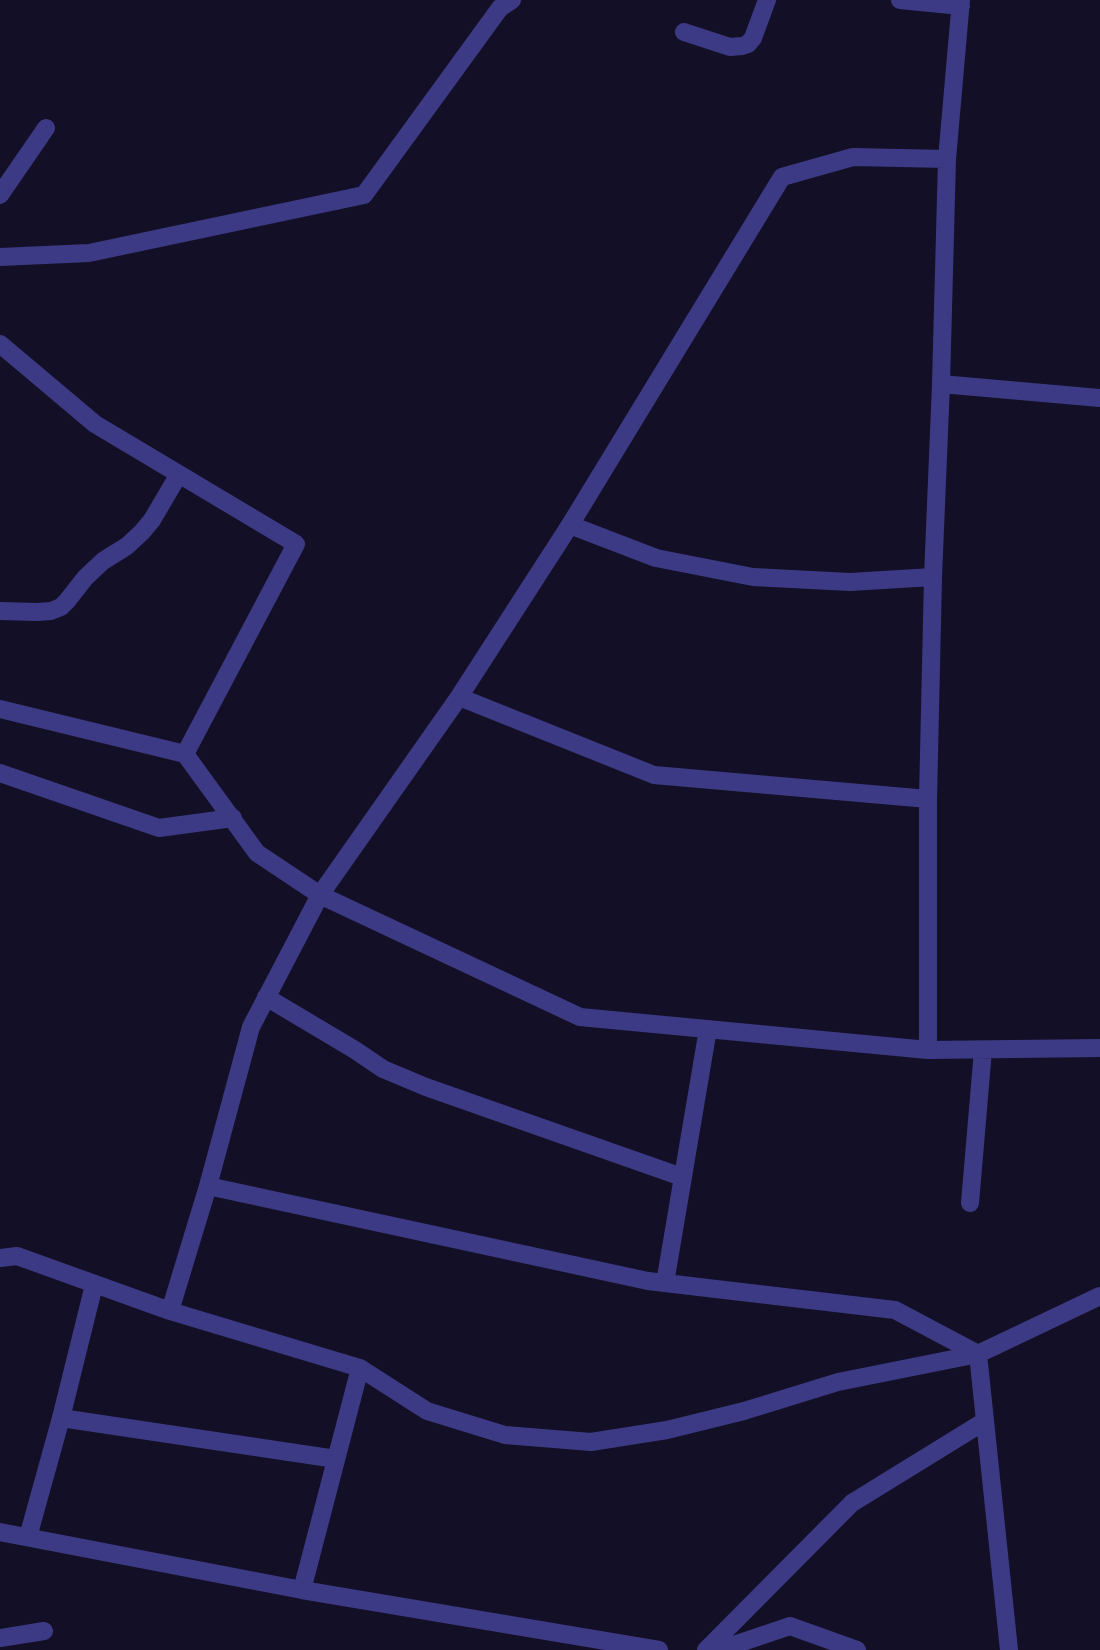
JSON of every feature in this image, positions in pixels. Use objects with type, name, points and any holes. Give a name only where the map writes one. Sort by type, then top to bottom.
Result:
[{"type":"street","points":[[0,257],[89,253],[364,195],[500,8],[512,0]]},
{"type":"street","points":[[684,32],[730,47],[748,44],[753,38],[767,0]]},
{"type":"street","points":[[900,0],[961,3],[947,159],[933,577],[928,799],[928,1050]]},
{"type":"street","points":[[0,195],[46,128]]},
{"type":"street","points":[[170,1311],[208,1186],[251,1027],[320,895],[459,697],[570,525],[782,177],[853,157],[947,159]]},
{"type":"street","points":[[0,344],[95,424],[296,544],[185,754]]},
{"type":"street","points":[[941,384],[1100,398]]},
{"type":"street","points":[[0,611],[37,612],[61,607],[103,561],[127,546],[142,532],[179,474]]},
{"type":"street","points":[[570,525],[656,558],[753,577],[850,582],[933,577]]},
{"type":"street","points":[[459,697],[654,775],[928,799]]},
{"type":"street","points":[[0,709],[185,754],[257,853],[320,895],[580,1017],[928,1050],[1100,1048]]},
{"type":"street","points":[[0,773],[159,828],[233,818]]},
{"type":"street","points":[[266,997],[383,1069],[426,1087],[682,1177]]},
{"type":"street","points":[[665,1283],[708,1029]]},
{"type":"street","points":[[970,1203],[983,1050]]},
{"type":"street","points":[[208,1186],[648,1281],[895,1310],[978,1354]]},
{"type":"street","points":[[0,1258],[18,1256],[170,1311],[360,1368],[427,1411],[505,1435],[591,1442],[667,1430],[744,1411],[838,1382],[978,1354],[1100,1296]]},
{"type":"street","points":[[28,1537],[94,1284]]},
{"type":"street","points":[[978,1354],[1009,1650]]},
{"type":"street","points":[[302,1590],[360,1368]]},
{"type":"street","points":[[706,1650],[852,1503],[984,1412]]},
{"type":"street","points":[[61,1418],[336,1459]]},
{"type":"street","points":[[0,1532],[302,1590],[659,1650]]},
{"type":"street","points":[[719,1650],[790,1626],[857,1650]]},
{"type":"street","points":[[0,1638],[44,1631]]}]
